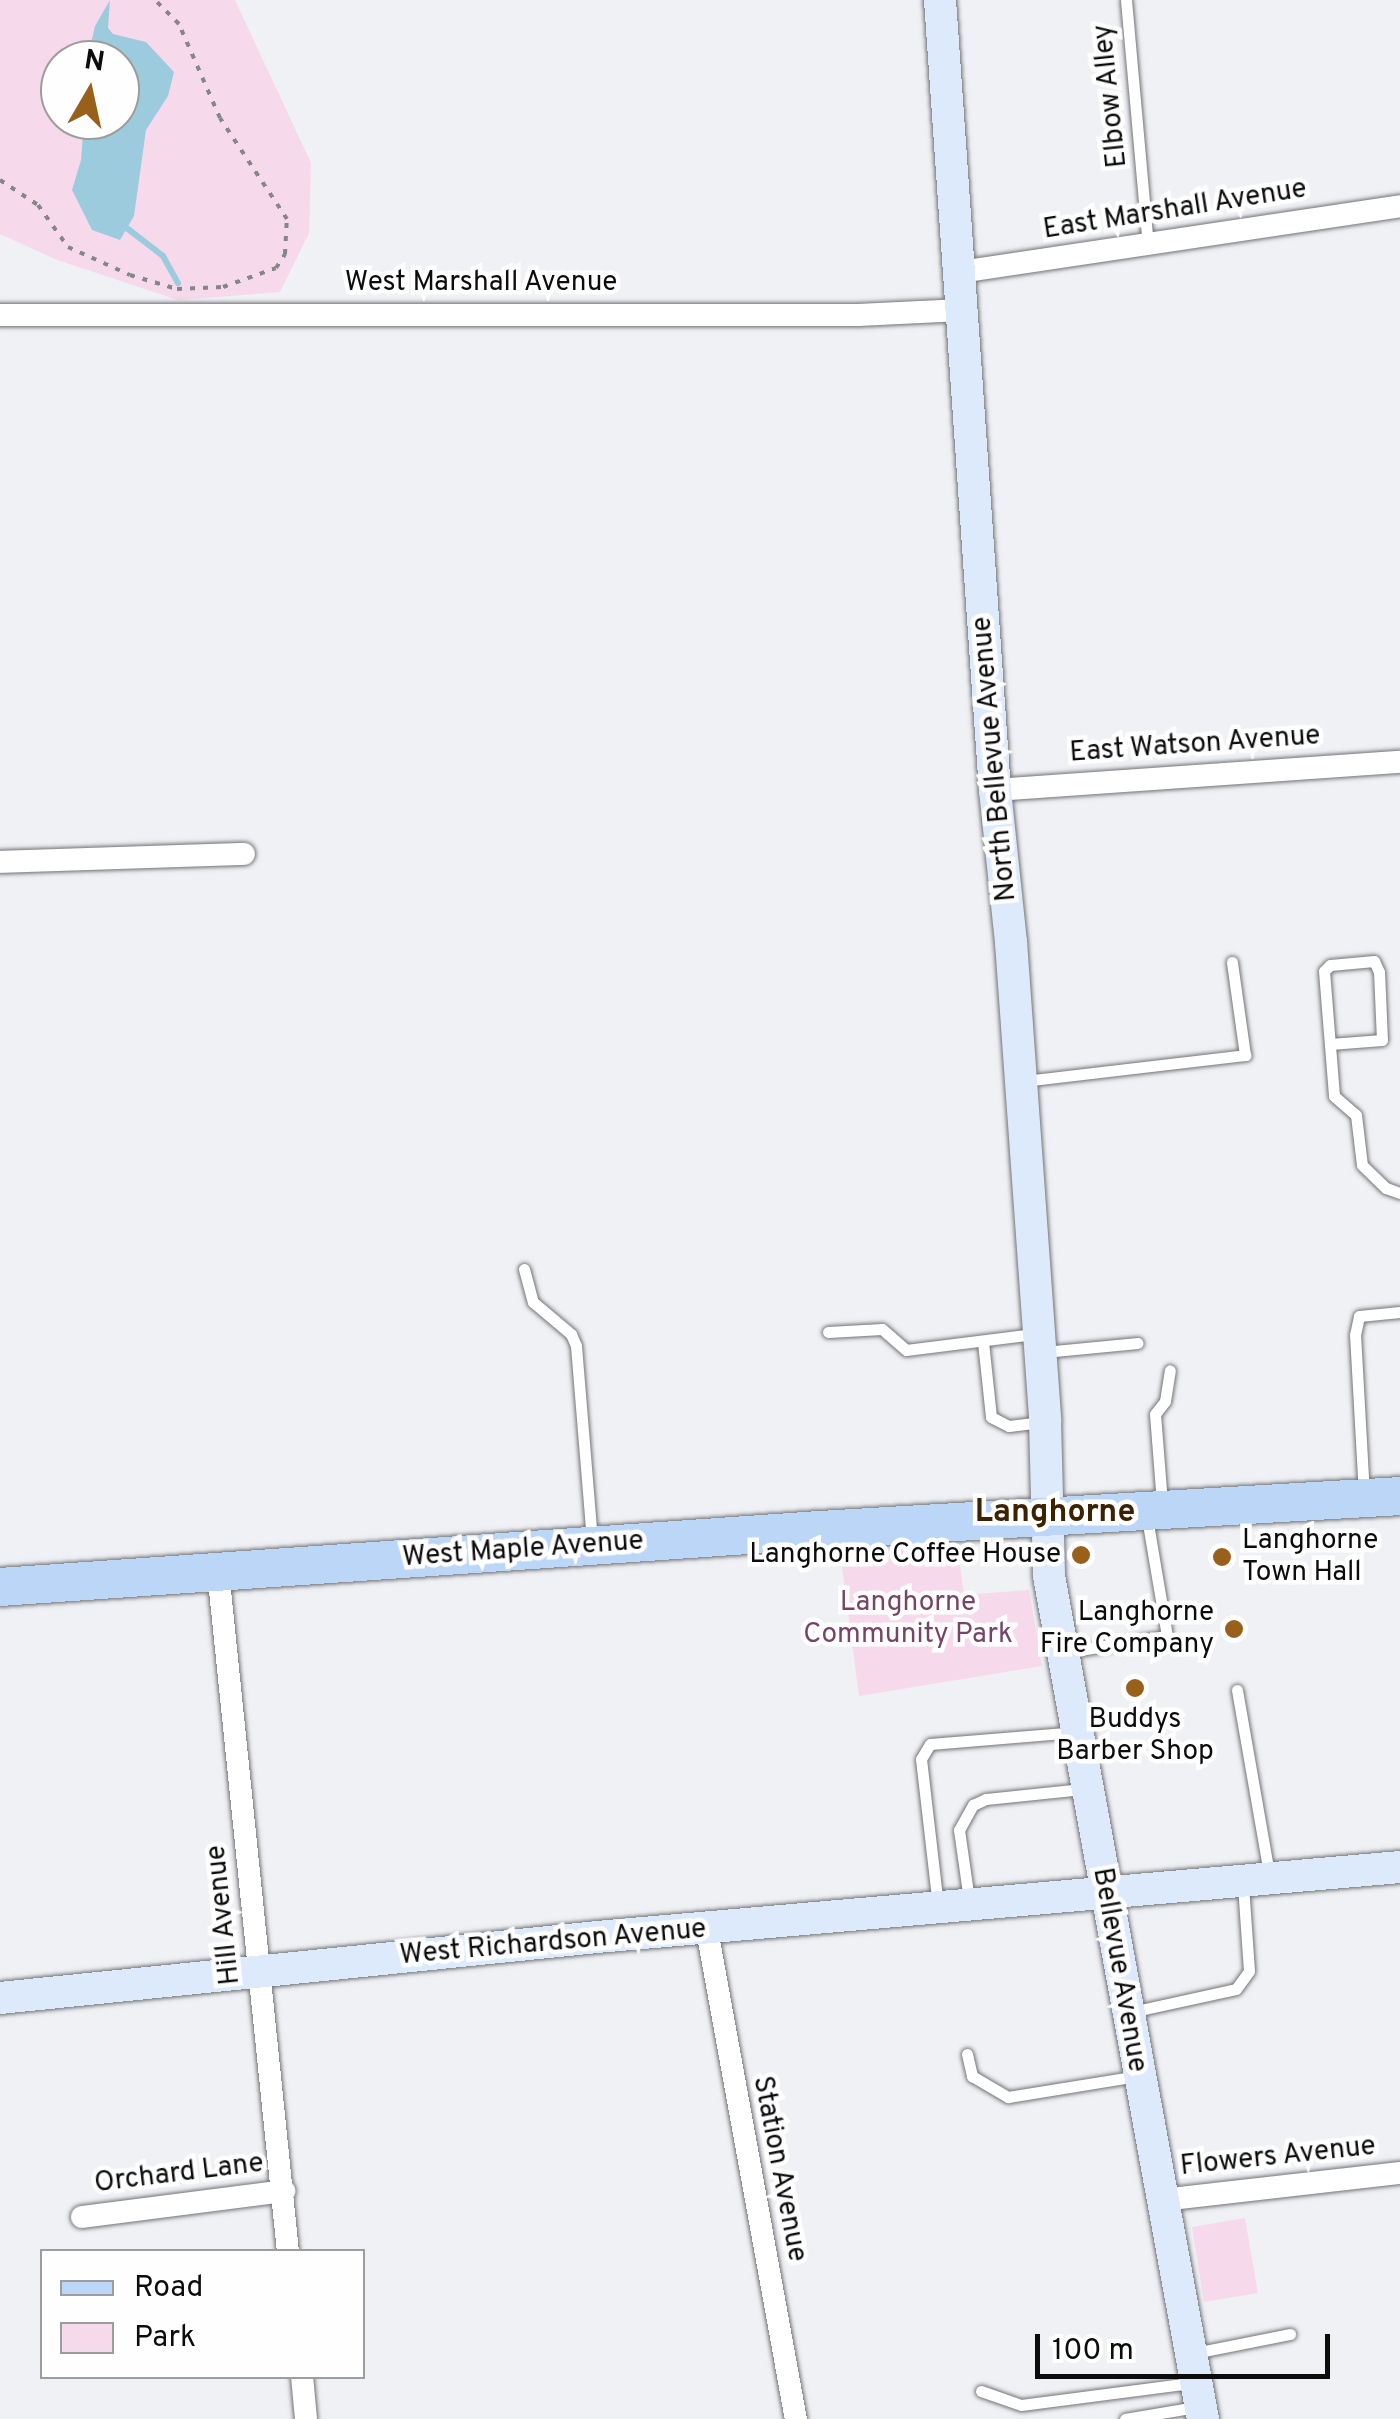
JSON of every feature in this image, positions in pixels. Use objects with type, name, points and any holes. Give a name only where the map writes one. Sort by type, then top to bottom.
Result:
[{"type":"main road","name":"West Maple Avenue","points":[[0,1587],[1382,1498]]},
{"type":"street","name":"North Bellevue Avenue","points":[[940,0],[995,790],[1045,1422],[1046,1518]]},
{"type":"street","name":"East Marshall Avenue","points":[[960,272],[1400,206]]},
{"type":"street","name":"West Marshall Avenue","points":[[0,314],[858,315],[962,310]]},
{"type":"street","name":"East Watson Avenue","points":[[995,790],[1400,762]]},
{"type":"street","points":[[0,862],[244,854]]},
{"type":"street","name":"Bellevue Avenue","points":[[1046,1518],[1049,1576],[1197,2390]]},
{"type":"street","name":"Hill Avenue","points":[[218,1571],[288,2249]]},
{"type":"street","name":"West Richardson Avenue","points":[[0,1998],[1400,1867]]},
{"type":"street","name":"Station Avenue","points":[[707,1930],[796,2419]]},
{"type":"street","name":"Flowers Avenue","points":[[1162,2200],[1400,2174]]},
{"type":"street","name":"Orchard Lane","points":[[82,2217],[284,2191]]},
{"type":"street","points":[[302,2379],[306,2419]]},
{"type":"lane","name":"Elbow Alley","points":[[1126,0],[1148,246]]},
{"type":"lane","points":[[1330,1044],[1382,1040],[1379,972],[1374,961],[1330,965],[1324,970],[1334,1096],[1356,1114],[1362,1165],[1386,1188],[1400,1194]]},
{"type":"lane","points":[[1020,1081],[1244,1055],[1232,962]]},
{"type":"lane","points":[[524,1269],[532,1302],[571,1334],[576,1346],[592,1546]]},
{"type":"lane","points":[[1382,1498],[1355,1335],[1358,1316],[1400,1312]]},
{"type":"lane","points":[[828,1332],[882,1329],[906,1350],[983,1342],[1138,1343]]},
{"type":"lane","points":[[983,1342],[992,1416],[1009,1426],[1045,1422]]},
{"type":"lane","points":[[1063,1653],[1167,1636],[1155,1513],[1155,1414],[1165,1401],[1170,1370]]},
{"type":"lane","points":[[1126,2013],[1236,1988],[1250,1972],[1256,1880],[1237,1690]]},
{"type":"lane","points":[[954,1909],[921,1759],[930,1744],[1077,1732]]},
{"type":"lane","points":[[954,1909],[958,1830],[973,1805],[986,1799],[1087,1788]]},
{"type":"lane","points":[[967,2054],[972,2076],[1008,2097],[1138,2076]]},
{"type":"lane","points":[[1124,2419],[1197,2390],[1290,2334]]},
{"type":"lane","points":[[980,2391],[1021,2405],[1197,2390]]},
{"type":"path","points":[[0,180],[38,205],[68,247],[130,275],[177,289],[223,287],[276,268],[285,254],[287,220],[220,118],[179,24],[155,0]]},
{"type":"green space","points":[[0,0],[235,0],[311,163],[309,233],[280,292],[178,300],[57,260],[0,234]]},
{"type":"green space","name":"Langhorne Community Park","points":[[957,1543],[964,1595],[1029,1590],[1042,1666],[859,1696],[840,1552]]},
{"type":"green space","points":[[1245,2218],[1258,2293],[1204,2302],[1192,2227]]},
{"type":"water","points":[[110,0],[108,28],[113,34],[138,40],[92,40]]},
{"type":"water","points":[[140,41],[146,42],[174,72],[168,96],[146,130],[134,216],[120,240],[92,230],[72,190],[82,140],[140,140]]},
{"type":"waterway","points":[[128,229],[163,256],[178,283]]},
{"type":"place","name":"Langhorne Coffee House","points":[[1081,1555]]},
{"type":"place","name":"Langhorne Town Hall","points":[[1222,1557]]},
{"type":"place","name":"Langhorne Fire Company","points":[[1234,1629]]},
{"type":"place","name":"Buddys Barber Shop","points":[[1135,1688]]},
{"type":"district","name":"Langhorne","points":[[1055,1513]]}]
